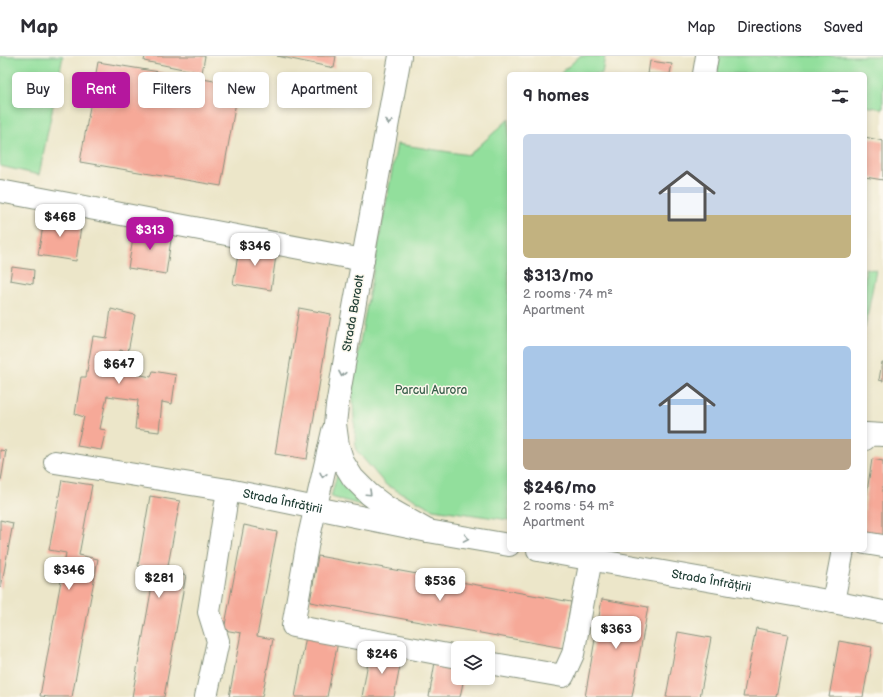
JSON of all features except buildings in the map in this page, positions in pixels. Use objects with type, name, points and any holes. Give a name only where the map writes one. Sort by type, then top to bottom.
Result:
[{"type":"street","name":"Strada Baraolt","points":[[400,56],[338,398],[335,424],[338,446],[343,462],[353,478],[369,494],[386,507],[428,531]]},
{"type":"street","points":[[704,72],[707,56]]},
{"type":"street","points":[[0,191],[363,260]]},
{"type":"street","points":[[335,424],[316,508],[293,626],[451,656]]},
{"type":"street","points":[[867,434],[883,435]]},
{"type":"street","name":"Strada Înfrățirii","points":[[55,462],[228,490],[428,531],[507,545]]},
{"type":"street","points":[[206,697],[218,640],[209,612],[228,490]]},
{"type":"street","points":[[867,543],[883,546]]},
{"type":"street","name":"Strada Înfrățirii","points":[[550,552],[591,559],[614,557],[883,612]]},
{"type":"street","points":[[833,602],[843,552]]},
{"type":"street","points":[[495,664],[563,676],[573,654],[591,559]]},
{"type":"green space","points":[[0,56],[63,56],[60,72],[12,72],[12,108],[53,108],[39,175],[0,166]]},
{"type":"green space","points":[[580,56],[605,56],[602,72],[562,72]]},
{"type":"green space","points":[[720,56],[883,56],[883,109],[867,106],[867,72],[716,72]]},
{"type":"green space","name":"Parcul Aurora","points":[[507,121],[507,520],[433,509],[386,485],[356,450],[352,385],[397,144],[469,155]]},
{"type":"green space","points":[[867,268],[876,270],[867,317]]},
{"type":"green space","points":[[340,463],[348,486],[365,506],[331,497]]}]
